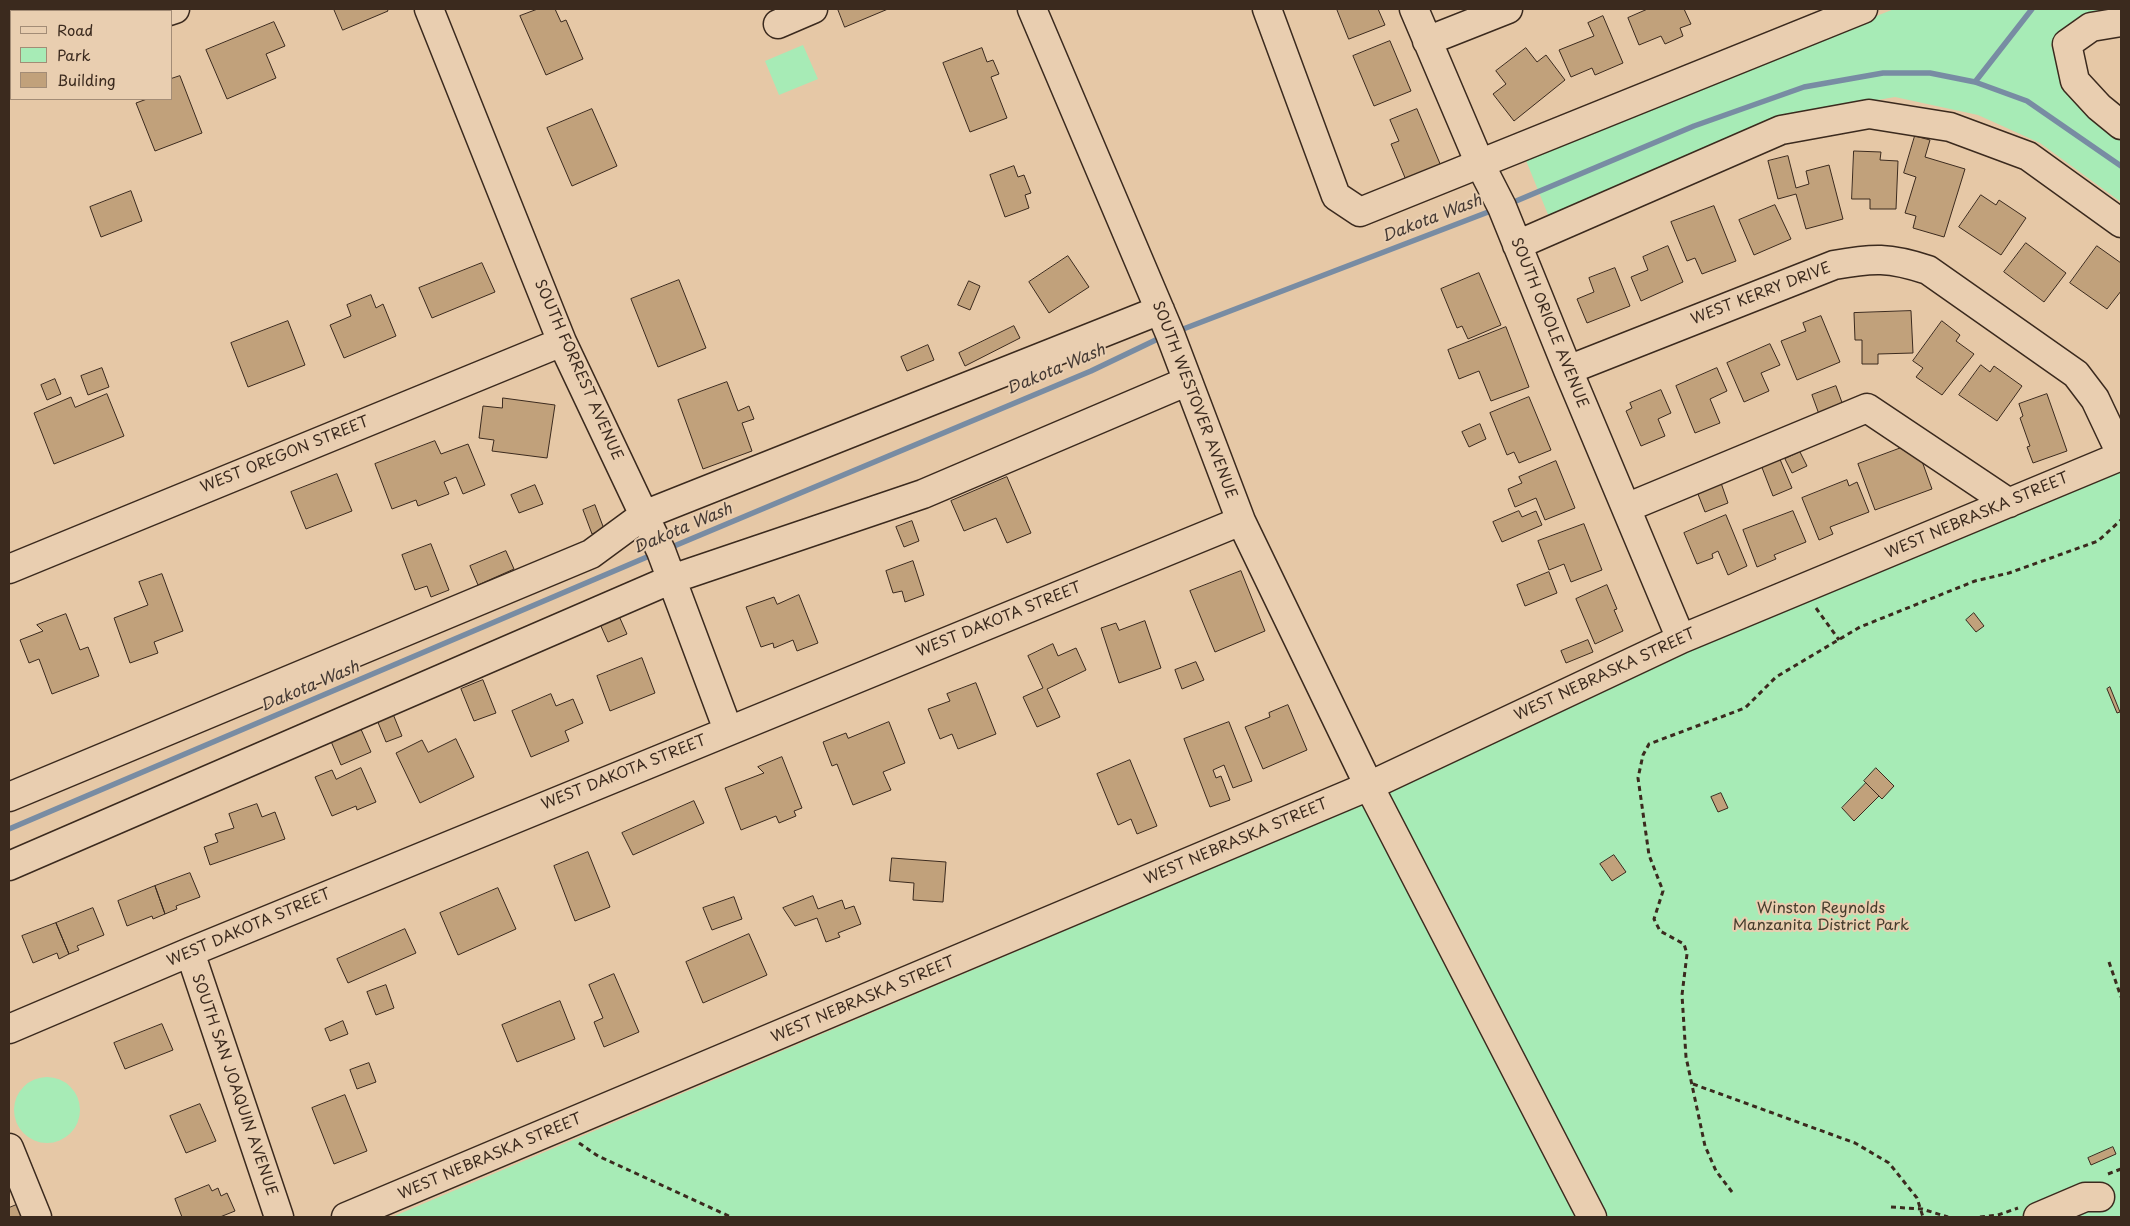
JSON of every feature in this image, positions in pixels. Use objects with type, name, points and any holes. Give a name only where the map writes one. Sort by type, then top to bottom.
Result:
[{"type":"street","name":"SOUTH FORREST AVENUE","points":[[429,9],[562,342],[661,551],[728,730]]},
{"type":"street","points":[[778,24],[814,9]]},
{"type":"street","name":"SOUTH WESTOVER AVENUE","points":[[1032,9],[1160,310],[1241,521],[1369,786],[1592,1217]]},
{"type":"street","points":[[1266,9],[1336,196],[1360,212],[1863,9]]},
{"type":"street","name":"SOUTH ORIOLE AVENUE","points":[[1414,9],[1480,164],[1502,206],[1568,370],[1681,639]]},
{"type":"street","points":[[1427,41],[1508,9]]},
{"type":"street","points":[[2121,22],[2091,27],[2066,44],[2075,81],[2099,107],[2121,125]]},
{"type":"street","points":[[1517,245],[1781,130],[1869,114],[1950,127],[2028,156],[2121,223]]},
{"type":"street","name":"WEST KERRY DRIVE","points":[[1568,370],[1834,264],[1868,259],[1900,261],[1928,270],[2076,374],[2095,399],[2121,455]]},
{"type":"street","points":[[9,797],[591,554],[644,515],[1160,310]]},
{"type":"street","name":"WEST OREGON STREET","points":[[9,569],[562,342]]},
{"type":"street","points":[[9,866],[672,579],[923,494],[1188,382]]},
{"type":"street","points":[[1626,508],[1867,408],[2009,503]]},
{"type":"street","name":"WEST NEBRASKA STREET","points":[[346,1217],[1369,786],[1681,639],[2121,455]]},
{"type":"street","name":"WEST DAKOTA STREET","points":[[9,1029],[190,952],[728,730],[1241,521]]},
{"type":"street","name":"SOUTH SAN JOAQUIN AVENUE","points":[[190,952],[279,1217]]},
{"type":"street","points":[[9,1148],[37,1217]]},
{"type":"street","points":[[2038,1217],[2085,1197],[2100,1197]]},
{"type":"path","points":[[1732,1192],[1716,1171],[1705,1146],[1686,1057],[1682,995],[1687,954],[1684,944],[1660,931],[1654,919],[1663,891],[1649,855],[1638,778],[1643,755],[1649,744],[1745,708],[1776,677],[1860,627],[1975,581],[2009,573],[2098,541],[2121,520]]},
{"type":"path","points":[[1803,589],[1839,640]]},
{"type":"path","points":[[2108,962],[2121,997]]},
{"type":"path","points":[[1692,1084],[1855,1144],[1889,1163],[1917,1198],[1923,1217]]},
{"type":"path","points":[[558,1129],[598,1156],[731,1217]]},
{"type":"path","points":[[1891,1208],[1922,1209],[1948,1217]]},
{"type":"green space","points":[[1894,9],[2111,9],[2075,22],[2051,45],[2070,94],[2121,137],[2121,202],[2040,143],[1978,115],[1895,97],[1807,112],[1549,217],[1525,158]]},
{"type":"green space","points":[[803,45],[818,79],[779,95],[765,61]]},
{"type":"green space","name":"Winston Reynolds Manzanita District Park","points":[[2121,471],[2121,1217],[392,1217],[1325,820],[1682,651]]},
{"type":"green space","points":[[40,1077],[54,1077],[66,1082],[75,1091],[80,1103],[78,1123],[71,1134],[54,1143],[40,1143],[28,1138],[19,1129],[14,1117],[14,1103],[19,1091],[28,1082]]},
{"type":"building","points":[[334,9],[387,9],[388,11],[343,30]]},
{"type":"building","points":[[538,9],[555,9],[561,22],[566,20],[583,59],[546,75],[520,16]]},
{"type":"building","points":[[838,9],[888,9],[845,27]]},
{"type":"building","points":[[1337,9],[1378,9],[1385,25],[1349,39]]},
{"type":"building","points":[[1648,9],[1684,9],[1691,24],[1680,28],[1683,36],[1665,44],[1661,36],[1639,45],[1628,18]]},
{"type":"building","points":[[1603,16],[1623,63],[1595,75],[1592,68],[1571,77],[1559,50],[1594,36],[1588,23]]},
{"type":"building","points":[[274,22],[285,46],[266,54],[276,78],[227,99],[206,50]]},
{"type":"building","points":[[1390,41],[1411,91],[1374,106],[1353,56]]},
{"type":"building","points":[[982,48],[987,62],[993,60],[999,74],[991,77],[1007,118],[970,132],[943,63]]},
{"type":"building","points":[[1526,48],[1537,62],[1546,55],[1565,80],[1514,121],[1493,94],[1506,84],[1496,71]]},
{"type":"building","points":[[180,76],[202,133],[155,151],[136,103],[144,100],[172,100],[172,79]]},
{"type":"building","points":[[592,109],[617,166],[572,186],[547,128]]},
{"type":"building","points":[[1417,109],[1441,166],[1406,180],[1391,144],[1399,141],[1390,120]]},
{"type":"building","points":[[1915,136],[1930,140],[1925,157],[1965,169],[1944,237],[1913,228],[1916,216],[1905,213],[1916,177],[1904,173]]},
{"type":"building","points":[[1854,151],[1881,152],[1880,160],[1898,161],[1896,209],[1870,209],[1870,199],[1852,199]]},
{"type":"building","points":[[1788,156],[1796,188],[1809,184],[1806,171],[1829,165],[1843,219],[1806,229],[1796,194],[1778,199],[1768,161]]},
{"type":"building","points":[[1014,166],[1018,177],[1024,175],[1031,193],[1025,195],[1029,208],[1005,217],[990,175]]},
{"type":"building","points":[[131,191],[142,221],[101,237],[90,207]]},
{"type":"building","points":[[1981,195],[1996,205],[1999,200],[2026,218],[2001,255],[1959,227]]},
{"type":"building","points":[[1775,205],[1791,239],[1754,255],[1739,220]]},
{"type":"building","points":[[1714,206],[1736,261],[1702,274],[1695,258],[1687,261],[1671,222]]},
{"type":"building","points":[[2026,243],[2066,273],[2044,302],[2004,272]]},
{"type":"building","points":[[1668,246],[1683,282],[1641,301],[1631,277],[1648,270],[1643,257]]},
{"type":"building","points":[[2097,246],[2121,263],[2121,291],[2107,309],[2070,283]]},
{"type":"building","points":[[1068,256],[1089,287],[1049,313],[1029,282]]},
{"type":"building","points":[[482,263],[495,292],[432,318],[419,288]]},
{"type":"building","points":[[1615,268],[1630,306],[1587,323],[1577,299],[1594,292],[1589,278]]},
{"type":"building","points":[[1479,273],[1501,325],[1468,339],[1462,326],[1457,328],[1441,289]]},
{"type":"building","points":[[679,280],[706,348],[658,367],[631,299]]},
{"type":"building","points":[[969,281],[980,286],[970,310],[958,305]]},
{"type":"building","points":[[371,295],[376,308],[383,304],[396,336],[344,358],[330,325],[351,316],[347,305]]},
{"type":"building","points":[[1911,311],[1913,353],[1878,354],[1878,364],[1862,364],[1862,340],[1855,340],[1854,313]]},
{"type":"building","points":[[1821,316],[1840,362],[1797,380],[1781,341],[1806,331],[1803,323]]},
{"type":"building","points":[[288,321],[305,365],[248,387],[231,343]]},
{"type":"building","points":[[1942,321],[1960,335],[1956,341],[1974,354],[1942,395],[1916,377],[1923,368],[1913,361]]},
{"type":"building","points":[[1014,326],[1020,338],[965,366],[959,353]]},
{"type":"building","points":[[1506,327],[1529,387],[1491,401],[1479,371],[1459,379],[1448,350]]},
{"type":"building","points":[[1770,344],[1780,365],[1761,373],[1769,391],[1744,402],[1727,363]]},
{"type":"building","points":[[928,345],[934,360],[907,371],[901,357]]},
{"type":"building","points":[[1981,365],[1990,372],[1994,366],[2022,386],[1997,421],[1959,395]]},
{"type":"building","points":[[102,368],[109,387],[88,395],[81,376]]},
{"type":"building","points":[[1717,368],[1727,391],[1710,399],[1720,423],[1695,433],[1676,386]]},
{"type":"building","points":[[55,379],[61,394],[47,400],[41,385]]},
{"type":"building","points":[[727,382],[738,411],[749,406],[754,419],[742,423],[752,451],[703,469],[678,400]]},
{"type":"building","points":[[1836,386],[1844,408],[1820,417],[1812,395]]},
{"type":"building","points":[[1661,390],[1671,413],[1658,419],[1665,436],[1641,446],[1626,411],[1632,408],[1630,403]]},
{"type":"building","points":[[107,394],[124,436],[54,464],[34,413],[71,397],[75,407]]},
{"type":"building","points":[[2047,394],[2067,451],[2033,463],[2027,447],[2030,446],[2020,418],[2023,416],[2019,404]]},
{"type":"building","points":[[1529,397],[1551,450],[1519,463],[1514,452],[1507,455],[1490,413]]},
{"type":"building","points":[[503,398],[555,405],[547,458],[492,451],[494,440],[479,438],[483,406],[502,408]]},
{"type":"building","points":[[1480,424],[1486,439],[1469,447],[1462,432]]},
{"type":"building","points":[[435,441],[441,454],[468,444],[485,485],[463,494],[456,477],[444,482],[449,494],[418,506],[416,500],[392,509],[375,464]]},
{"type":"building","points":[[1909,445],[1918,450],[1932,489],[1875,510],[1858,464]]},
{"type":"building","points":[[1800,452],[1807,466],[1792,473],[1785,459]]},
{"type":"building","points":[[1779,457],[1792,488],[1773,496],[1761,465]]},
{"type":"building","points":[[1556,461],[1575,508],[1545,520],[1536,498],[1515,507],[1508,489],[1522,483],[1519,477]]},
{"type":"building","points":[[337,474],[352,511],[306,529],[291,492]]},
{"type":"building","points":[[1007,477],[1031,533],[1007,543],[996,518],[964,531],[951,501]]},
{"type":"building","points":[[1720,480],[1728,503],[1705,512],[1696,489]]},
{"type":"building","points":[[1847,480],[1849,486],[1857,482],[1869,512],[1830,527],[1833,534],[1819,540],[1802,498]]},
{"type":"building","points":[[535,485],[543,504],[519,513],[511,495]]},
{"type":"building","points":[[595,505],[604,529],[592,534],[583,510]]},
{"type":"building","points":[[1519,511],[1522,517],[1536,511],[1542,525],[1502,542],[1493,522]]},
{"type":"building","points":[[1793,511],[1806,542],[1774,555],[1776,559],[1757,567],[1743,530]]},
{"type":"building","points":[[1726,515],[1747,566],[1728,575],[1718,551],[1712,554],[1713,558],[1697,564],[1684,533]]},
{"type":"building","points":[[912,521],[919,541],[904,547],[896,527]]},
{"type":"building","points":[[1584,524],[1602,570],[1571,582],[1564,564],[1549,570],[1538,541]]},
{"type":"building","points":[[431,544],[449,590],[431,597],[427,586],[415,590],[402,555]]},
{"type":"building","points":[[506,551],[514,569],[478,585],[470,566]]},
{"type":"building","points":[[913,561],[924,595],[905,602],[902,591],[893,593],[886,571]]},
{"type":"building","points":[[1241,571],[1265,631],[1215,652],[1190,591]]},
{"type":"building","points":[[1549,572],[1557,593],[1525,606],[1517,585]]},
{"type":"building","points":[[162,574],[183,631],[154,642],[158,653],[130,663],[114,618],[148,605],[139,582]]},
{"type":"building","points":[[1607,585],[1617,609],[1614,610],[1623,631],[1595,644],[1576,599]]},
{"type":"building","points":[[799,595],[818,643],[797,651],[793,640],[774,648],[773,643],[761,647],[746,607],[774,597],[777,604]]},
{"type":"building","points":[[1974,613],[1984,626],[1976,632],[1966,620]]},
{"type":"building","points":[[66,614],[80,650],[88,647],[99,676],[52,694],[39,659],[29,663],[20,640],[43,631],[37,625]]},
{"type":"building","points":[[619,616],[627,634],[608,642],[600,624]]},
{"type":"building","points":[[1145,621],[1161,668],[1119,683],[1101,628],[1116,623],[1119,630]]},
{"type":"building","points":[[1588,640],[1593,652],[1566,663],[1561,651]]},
{"type":"building","points":[[1053,644],[1058,656],[1076,648],[1086,670],[1047,689],[1060,717],[1037,727],[1023,697],[1043,688],[1028,656]]},
{"type":"building","points":[[642,658],[655,693],[610,711],[597,676]]},
{"type":"building","points":[[1196,662],[1204,680],[1182,689],[1175,670]]},
{"type":"building","points":[[483,680],[496,713],[474,721],[461,689]]},
{"type":"building","points":[[976,683],[996,734],[958,749],[952,734],[940,739],[928,709],[950,701],[947,694]]},
{"type":"building","points":[[2110,687],[2120,712],[2117,713],[2107,689]]},
{"type":"building","points":[[551,694],[556,706],[573,699],[583,723],[565,731],[569,741],[531,757],[512,711]]},
{"type":"building","points":[[1288,705],[1307,750],[1263,769],[1245,727],[1270,717],[1269,713]]},
{"type":"building","points":[[393,714],[402,736],[386,742],[377,720]]},
{"type":"building","points":[[889,722],[905,763],[883,772],[891,790],[853,805],[837,764],[832,766],[823,742],[846,733],[848,738]]},
{"type":"building","points":[[1229,722],[1252,781],[1233,788],[1224,765],[1213,770],[1216,778],[1221,776],[1230,800],[1210,807],[1184,739]]},
{"type":"building","points":[[360,727],[371,752],[341,765],[330,739]]},
{"type":"building","points":[[456,739],[474,777],[420,803],[396,753],[422,740],[428,752]]},
{"type":"building","points":[[782,757],[802,808],[794,811],[796,816],[779,823],[776,816],[741,830],[725,788],[764,773],[758,767]]},
{"type":"building","points":[[1130,760],[1157,826],[1137,834],[1131,819],[1118,825],[1097,774]]},
{"type":"building","points":[[361,768],[376,802],[357,810],[356,806],[332,816],[315,777],[332,770],[336,779]]},
{"type":"building","points":[[1876,768],[1894,786],[1882,799],[1864,781]]},
{"type":"building","points":[[1866,783],[1879,796],[1854,821],[1842,808]]},
{"type":"building","points":[[1721,793],[1728,808],[1718,812],[1711,797]]},
{"type":"building","points":[[694,801],[704,823],[633,855],[622,833]]},
{"type":"building","points":[[257,804],[262,817],[275,812],[285,839],[210,865],[204,847],[218,842],[215,834],[234,828],[229,814]]},
{"type":"building","points":[[588,852],[610,907],[575,921],[554,866]]},
{"type":"building","points":[[1614,855],[1626,872],[1612,881],[1600,864]]},
{"type":"building","points":[[892,858],[946,862],[943,902],[913,900],[914,883],[890,881]]},
{"type":"building","points":[[190,873],[200,897],[176,906],[177,909],[165,914],[155,886]]},
{"type":"building","points":[[155,886],[165,914],[153,919],[152,916],[127,926],[118,901]]},
{"type":"building","points":[[498,888],[516,929],[458,955],[440,913]]},
{"type":"building","points":[[813,896],[818,909],[842,900],[845,909],[854,906],[861,924],[838,933],[840,937],[826,942],[817,918],[795,926],[783,908]]},
{"type":"building","points":[[734,897],[742,919],[712,930],[703,908]]},
{"type":"building","points":[[93,908],[104,935],[77,946],[79,950],[69,954],[56,923]]},
{"type":"building","points":[[56,923],[69,954],[59,959],[57,953],[33,963],[22,936]]},
{"type":"building","points":[[405,929],[416,953],[348,983],[337,959]]},
{"type":"building","points":[[749,934],[767,975],[703,1003],[686,962]]},
{"type":"building","points":[[614,974],[639,1032],[604,1047],[594,1022],[603,1018],[589,985]]},
{"type":"building","points":[[386,985],[394,1008],[376,1015],[367,992]]},
{"type":"building","points":[[560,1001],[575,1039],[517,1062],[502,1025]]},
{"type":"building","points":[[343,1021],[348,1034],[330,1041],[325,1029]]},
{"type":"building","points":[[162,1024],[173,1050],[125,1069],[114,1043]]},
{"type":"building","points":[[369,1063],[376,1082],[357,1089],[350,1070]]},
{"type":"building","points":[[345,1095],[367,1151],[334,1164],[312,1108]]},
{"type":"building","points":[[200,1104],[216,1141],[186,1153],[170,1116]]},
{"type":"building","points":[[2113,1147],[2116,1154],[2091,1165],[2088,1158]]},
{"type":"building","points":[[209,1185],[212,1191],[218,1188],[221,1196],[227,1193],[235,1211],[220,1217],[182,1217],[175,1199]]},
{"type":"building","points":[[26,1201],[33,1217],[9,1217],[9,1208]]},
{"type":"waterway","points":[[1975,82],[2032,9]]},
{"type":"waterway","name":"Dakota Wash","points":[[1509,204],[1694,126],[1804,87],[1883,73],[1930,73],[1975,82],[2027,101],[2121,166]]},
{"type":"waterway","name":"Dakota Wash","points":[[1178,331],[1496,209]]},
{"type":"waterway","name":"Dakota Wash","points":[[667,549],[1091,371],[1164,336]]},
{"type":"waterway","name":"Dakota Wash","points":[[9,829],[654,554]]}]
